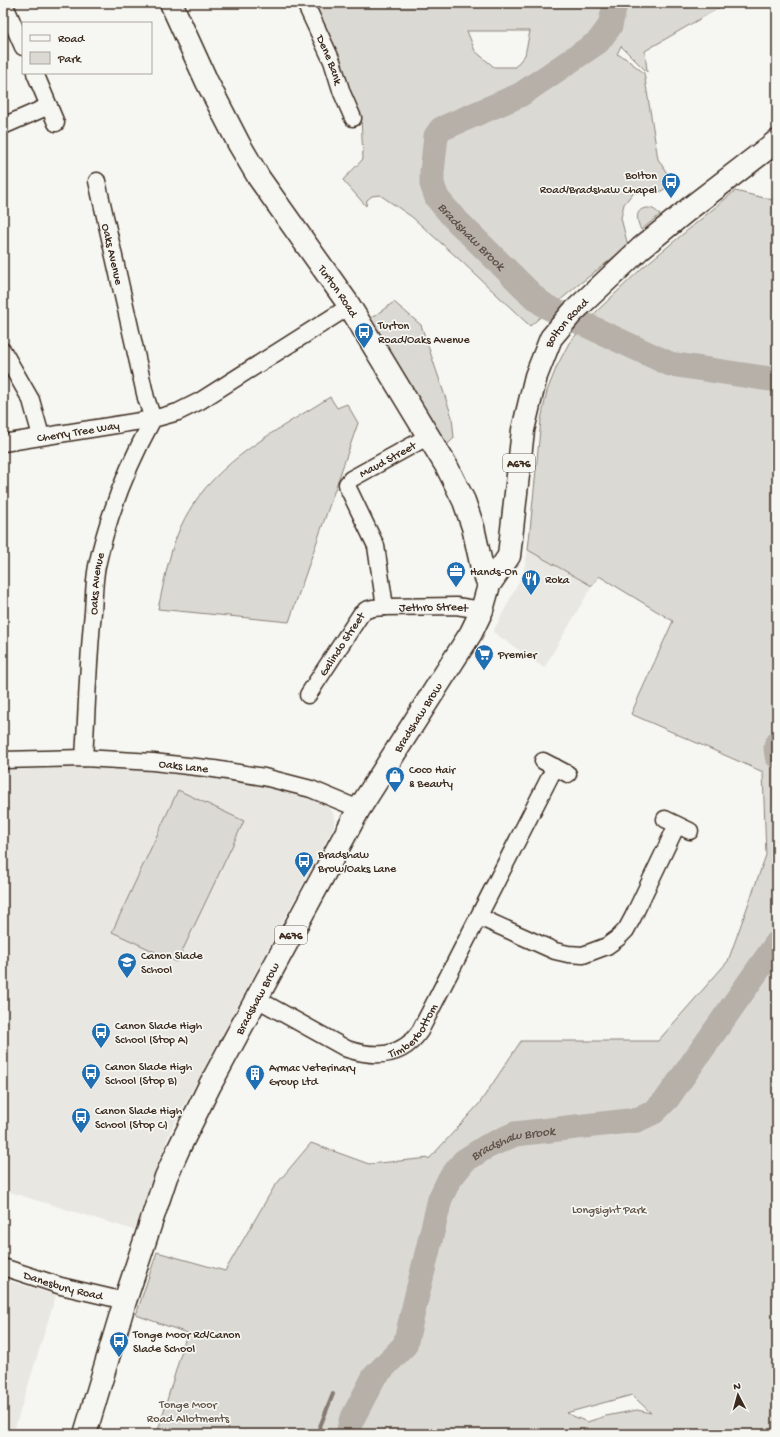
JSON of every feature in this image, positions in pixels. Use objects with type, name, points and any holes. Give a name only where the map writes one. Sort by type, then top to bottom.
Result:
[{"type":"main road","name":"Turton Road","points":[[171,3],[207,82],[239,144],[259,178],[350,306],[447,467],[464,501],[473,527],[482,568],[489,585]]},
{"type":"main road","name":"Bolton Road","points":[[489,585],[509,556],[523,430],[536,376],[551,338],[572,313],[590,295],[641,248],[777,141]]},
{"type":"main road","name":"Bradshaw Brow","points":[[125,1301],[166,1177],[210,1085],[359,809],[471,633],[482,610],[489,585]]},
{"type":"main road","name":"A676","points":[[85,1434],[125,1301]]},
{"type":"street","points":[[4,3],[22,44]]},
{"type":"street","name":"Dene Bank","points":[[305,3],[332,61],[342,93],[353,118]]},
{"type":"street","points":[[35,74],[56,123]]},
{"type":"street","points":[[3,126],[49,106]]},
{"type":"street","name":"Oaks Avenue","points":[[84,758],[88,671],[97,568],[105,535],[121,488],[140,442],[153,419],[146,398],[97,181]]},
{"type":"street","points":[[153,419],[178,412],[200,401],[350,306]]},
{"type":"street","points":[[3,351],[32,400],[41,436]]},
{"type":"street","name":"Cherry Tree Way","points":[[3,443],[153,419]]},
{"type":"street","name":"Maud Street","points":[[385,607],[376,546],[347,484],[351,479],[429,436]]},
{"type":"street","name":"Jethro Street","points":[[385,607],[456,606],[482,610]]},
{"type":"street","name":"Galindo Street","points":[[308,695],[361,614],[366,610],[385,607]]},
{"type":"street","name":"Oaks Lane","points":[[3,760],[84,758],[161,763],[214,769],[264,777],[311,789],[359,809]]},
{"type":"street","name":"Timberbottom","points":[[257,999],[347,1049],[372,1055],[396,1051],[407,1046],[416,1037],[420,1030],[555,767]]},
{"type":"street","points":[[479,917],[542,946],[568,954],[583,955],[595,952],[607,946],[626,930],[677,825]]},
{"type":"street","name":"Danesbury Road","points":[[3,1267],[61,1286],[125,1301]]},
{"type":"shaded area","points":[[528,550],[592,586],[544,668],[493,632],[523,574]]},
{"type":"shaded area","name":"Canon Slade School","points":[[94,767],[230,777],[308,793],[327,806],[333,813],[334,819],[334,826],[170,1132],[134,1230],[3,1190],[3,770]]},
{"type":"shaded area","points":[[3,1279],[56,1295],[13,1434],[3,1434]]},
{"type":"green space","points":[[312,3],[727,3],[645,51],[647,72],[621,46],[617,54],[625,58],[644,73],[658,159],[673,183],[660,192],[648,191],[633,193],[624,204],[621,218],[628,246],[578,285],[530,326],[412,217],[380,195],[372,196],[367,200],[366,206],[343,180],[363,159],[361,116]],"holes":[[[467,31],[530,31],[525,55],[515,67],[494,67],[475,51]]]},
{"type":"green space","name":"Longsight Park","points":[[735,191],[777,201],[777,1434],[157,1434],[187,1333],[136,1315],[157,1252],[225,1271],[274,1187],[311,1143],[369,1164],[430,1158],[479,1104],[521,1041],[658,1041],[728,961],[766,855],[763,772],[631,714],[673,621],[599,576],[592,586],[528,550],[541,420],[547,391],[557,366],[569,343],[597,311],[642,268]],"holes":[[[632,1395],[651,1413],[637,1410],[606,1416],[587,1422],[566,1413]]]},
{"type":"green space","points":[[651,208],[660,215],[641,230],[638,223],[638,213],[642,209]]},
{"type":"green space","points":[[394,302],[421,325],[452,417],[454,438],[445,447],[367,321]]},
{"type":"green space","points":[[330,397],[337,408],[347,404],[358,423],[289,622],[158,609],[176,538],[186,516],[199,496],[214,478],[231,462],[270,434]]},
{"type":"green space","points":[[178,790],[244,821],[177,962],[112,932]]},
{"type":"waterway","name":"Bradshaw Brook","points":[[614,3],[610,26],[598,42],[520,95],[441,129],[436,136],[432,172],[432,184],[437,198],[453,217],[536,299],[547,307],[670,364],[777,380]]},
{"type":"waterway","name":"Bradshaw Brook","points":[[777,744],[777,756]]},
{"type":"waterway","name":"Bradshaw Brook","points":[[348,1434],[351,1421],[374,1377],[405,1345],[440,1199],[449,1180],[464,1161],[486,1147],[515,1134],[637,1120],[654,1112],[667,1099],[777,943]]},
{"type":"waterway","points":[[317,1434],[333,1394]]},
{"type":"place","name":"Bolton Road/Bradshaw Chapel","points":[[671,199]]},
{"type":"place","name":"Turton Road/Oaks Avenue","points":[[364,349]]},
{"type":"place","name":"Hands-On","points":[[456,588]]},
{"type":"place","name":"Roka","points":[[531,596]]},
{"type":"place","name":"Premier","points":[[484,671]]},
{"type":"place","name":"Coco Hair & Beauty","points":[[395,793]]},
{"type":"place","name":"Bradshaw Brow/Oaks Lane","points":[[304,878]]},
{"type":"place","name":"Canon Slade School","points":[[127,979]]},
{"type":"place","name":"Canon Slade High School (Stop A)","points":[[101,1049]]},
{"type":"place","name":"Canon Slade High School (Stop B)","points":[[91,1090]]},
{"type":"place","name":"Armac Veterinary Group Ltd","points":[[255,1091]]},
{"type":"place","name":"Canon Slade High School (Stop C)","points":[[81,1134]]},
{"type":"place","name":"Tonge Moor Rd/Canon Slade School","points":[[119,1358]]},
{"type":"park label","name":"Tonge Moor Road Allotments","points":[[188,1411]]}]
